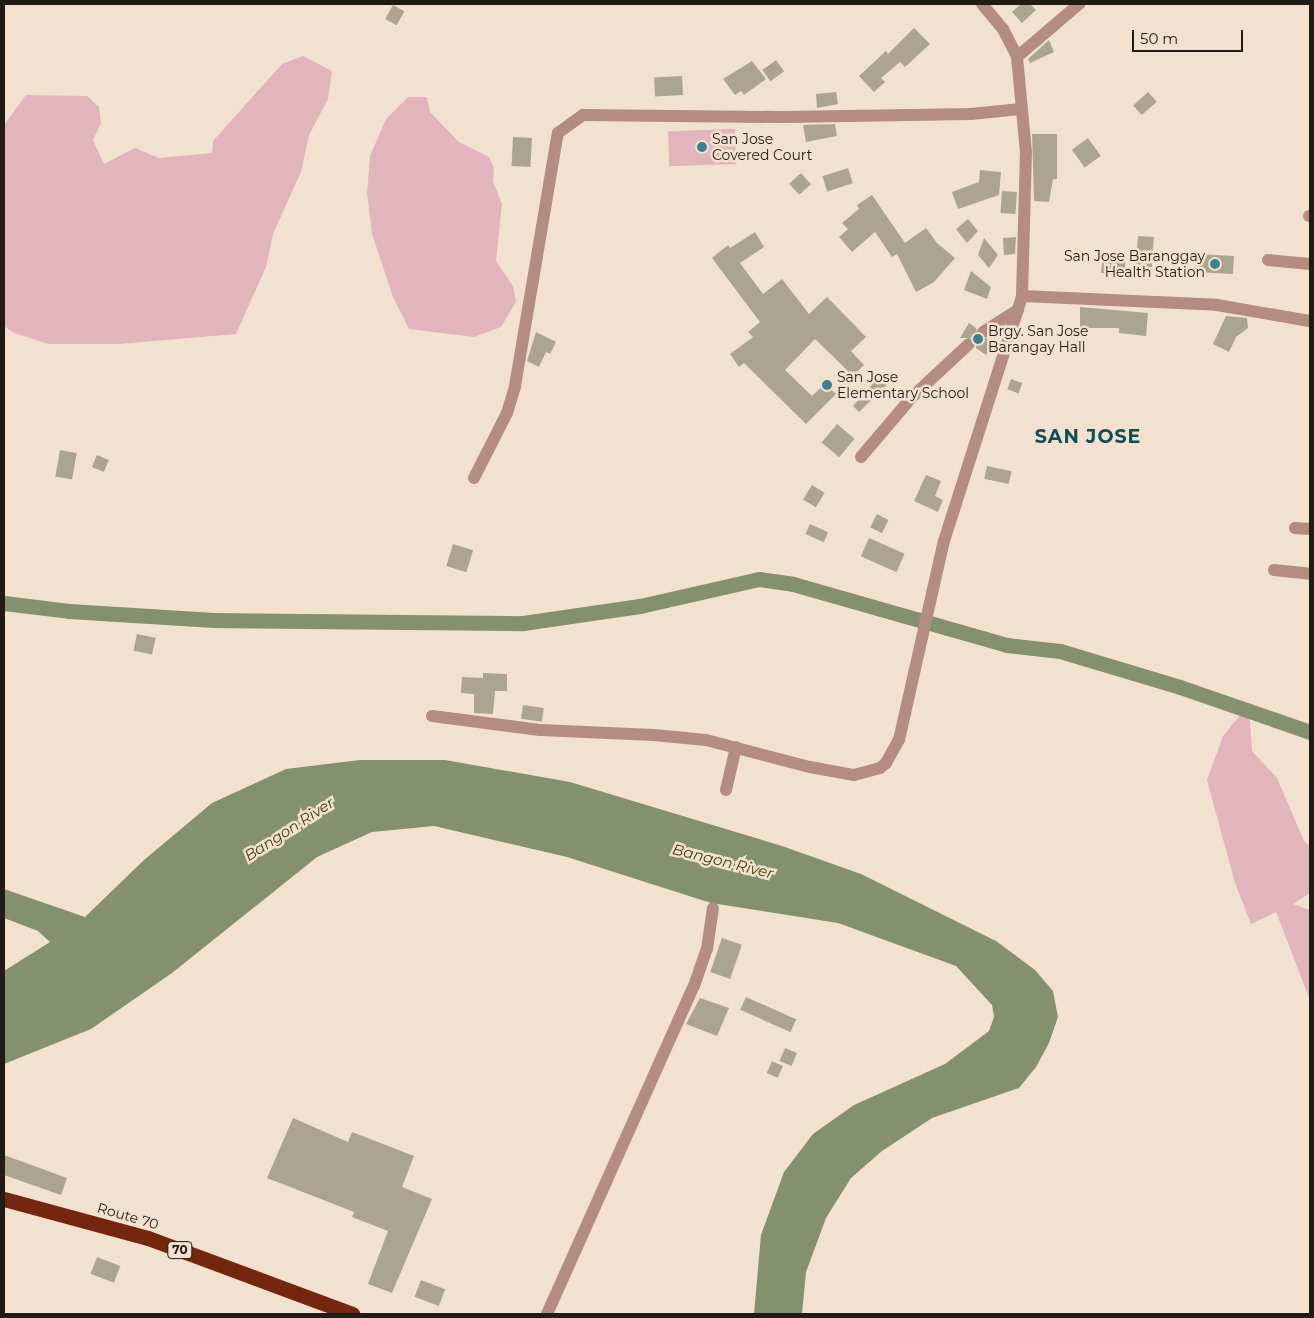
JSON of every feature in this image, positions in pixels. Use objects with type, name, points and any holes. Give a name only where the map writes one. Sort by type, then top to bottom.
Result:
[{"type":"highway","name":"Route 70","points":[[4,1199],[148,1238],[352,1314]]},
{"type":"street","points":[[432,716],[540,730],[654,734],[736,748],[832,772],[854,774],[880,768],[886,763],[899,740],[944,542],[1022,296],[1026,152],[1020,109],[1017,57],[1003,29],[982,4]]},
{"type":"street","points":[[1017,57],[1079,4]]},
{"type":"street","points":[[474,478],[500,428],[515,386],[556,139],[558,133],[583,115],[784,117],[971,114],[1020,109]]},
{"type":"street","points":[[1268,260],[1310,264]]},
{"type":"street","points":[[1022,296],[1217,305],[1310,320]]},
{"type":"street","points":[[983,332],[1018,310]]},
{"type":"street","points":[[860,457],[911,398],[969,344]]},
{"type":"street","points":[[1295,528],[1310,529]]},
{"type":"street","points":[[1274,570],[1310,574]]},
{"type":"street","points":[[726,790],[736,748]]},
{"type":"street","points":[[547,1314],[694,986],[707,949],[713,908]]},
{"type":"shaded area","points":[[303,56],[332,71],[328,99],[309,135],[301,172],[273,234],[266,267],[236,334],[119,344],[49,344],[14,333],[4,326],[4,125],[26,95],[87,96],[99,107],[101,123],[93,140],[104,164],[135,148],[159,158],[212,153],[213,141],[282,64]]},
{"type":"shaded area","points":[[408,97],[427,97],[430,112],[459,142],[489,157],[494,168],[493,181],[502,204],[496,261],[513,286],[516,302],[501,327],[474,337],[409,329],[393,297],[372,234],[367,193],[370,156],[386,119]]},
{"type":"shaded area","name":"San Jose Covered Court","points":[[735,129],[736,164],[669,166],[668,131]]},
{"type":"shaded area","points":[[1249,704],[1252,751],[1277,778],[1304,841],[1310,846],[1310,893],[1293,904],[1310,910],[1310,1000],[1276,912],[1251,924],[1235,883],[1207,780],[1223,736]]},
{"type":"water","name":"Bangon River","points":[[360,760],[445,760],[570,782],[782,846],[861,874],[996,941],[1035,970],[1053,991],[1058,1017],[1049,1043],[1036,1067],[1019,1088],[932,1118],[882,1151],[851,1178],[826,1218],[806,1272],[802,1314],[754,1314],[761,1235],[784,1172],[813,1134],[854,1105],[945,1064],[989,1031],[994,1017],[992,1005],[956,966],[838,923],[711,903],[567,857],[434,826],[372,832],[317,857],[172,973],[91,1029],[4,1064],[4,971],[50,942],[38,931],[4,918],[4,889],[85,917],[144,860],[212,803],[286,769]]},
{"type":"building","points":[[1021,4],[1030,4],[1036,10],[1022,23],[1012,12]]},
{"type":"building","points":[[393,5],[404,11],[397,25],[385,19]]},
{"type":"building","points":[[914,28],[930,44],[905,67],[900,62],[881,78],[885,82],[874,92],[859,76],[886,51],[888,54]]},
{"type":"building","points":[[1049,40],[1054,52],[1030,63],[1028,59]]},
{"type":"building","points":[[776,60],[784,71],[770,81],[762,70]]},
{"type":"building","points":[[752,61],[766,79],[744,95],[741,91],[735,95],[723,79]]},
{"type":"building","points":[[682,76],[683,95],[655,96],[654,77]]},
{"type":"building","points":[[836,92],[838,104],[817,108],[816,94]]},
{"type":"building","points":[[1148,92],[1157,102],[1142,115],[1133,105]]},
{"type":"building","points":[[835,124],[837,136],[806,142],[803,125]]},
{"type":"building","points":[[1032,134],[1057,134],[1057,179],[1053,179],[1049,202],[1034,201]]},
{"type":"building","points":[[513,137],[532,138],[530,167],[511,166]]},
{"type":"building","points":[[1088,138],[1101,156],[1085,168],[1072,150]]},
{"type":"building","points":[[848,168],[853,183],[827,192],[822,176]]},
{"type":"building","points":[[980,170],[1001,172],[999,195],[958,209],[952,192],[979,182]]},
{"type":"building","points":[[801,173],[811,184],[799,195],[789,184]]},
{"type":"building","points":[[1002,191],[1017,192],[1015,214],[1000,213]]},
{"type":"building","points":[[872,195],[905,243],[926,228],[937,243],[955,258],[934,282],[916,292],[897,254],[892,257],[875,232],[852,252],[839,237],[848,229],[842,223],[859,209],[857,205]]},
{"type":"building","points":[[968,219],[978,231],[967,243],[956,229]]},
{"type":"building","points":[[755,232],[764,247],[740,263],[763,294],[782,279],[809,314],[827,297],[866,337],[851,351],[864,365],[853,376],[815,339],[785,370],[812,396],[825,384],[836,394],[806,424],[744,363],[739,367],[730,354],[753,337],[748,332],[760,322],[712,258],[728,245],[730,248]]},
{"type":"building","points":[[1138,236],[1154,237],[1152,267],[1136,266]]},
{"type":"building","points":[[1016,237],[1015,254],[1004,255],[1003,238]]},
{"type":"building","points":[[984,238],[998,255],[989,268],[978,255]]},
{"type":"building","name":"San Jose Baranggay Health Station","points":[[1196,254],[1234,256],[1233,274],[1195,272]]},
{"type":"building","points":[[1103,256],[1126,259],[1124,276],[1101,273]]},
{"type":"building","points":[[971,271],[991,287],[987,299],[964,290]]},
{"type":"building","points":[[1080,307],[1148,313],[1146,336],[1119,333],[1119,328],[1080,328]]},
{"type":"building","points":[[1226,316],[1247,318],[1248,328],[1236,337],[1229,352],[1213,344]]},
{"type":"building","name":"Brgy. San Jose Barangay Hall","points":[[969,323],[976,328],[979,339],[990,337],[996,340],[986,355],[976,348],[975,338],[960,338]]},
{"type":"building","points":[[536,332],[556,342],[550,354],[546,352],[539,367],[527,361]]},
{"type":"building","points":[[879,377],[887,385],[859,412],[853,406]]},
{"type":"building","points":[[1011,379],[1022,383],[1019,393],[1007,389]]},
{"type":"building","points":[[837,424],[855,439],[839,457],[822,442]]},
{"type":"building","points":[[60,450],[77,453],[72,480],[55,477]]},
{"type":"building","points":[[97,455],[109,460],[104,472],[92,467]]},
{"type":"building","points":[[987,466],[1011,471],[1009,484],[984,479]]},
{"type":"building","points":[[926,475],[941,481],[935,496],[943,500],[938,512],[914,501]]},
{"type":"building","points":[[812,485],[825,493],[816,507],[803,499]]},
{"type":"building","points":[[877,514],[889,520],[882,533],[870,527]]},
{"type":"building","points":[[810,524],[828,532],[824,542],[806,534]]},
{"type":"building","points":[[869,538],[905,554],[896,572],[861,556]]},
{"type":"building","points":[[453,544],[473,550],[466,572],[446,566]]},
{"type":"building","points":[[137,634],[156,638],[152,655],[133,651]]},
{"type":"building","points":[[483,673],[507,674],[507,691],[495,691],[493,714],[474,713],[474,694],[461,693],[462,677],[483,678]]},
{"type":"building","points":[[523,705],[544,708],[542,722],[521,719]]},
{"type":"building","points":[[722,938],[742,945],[730,979],[710,972]]},
{"type":"building","points":[[746,997],[796,1019],[791,1032],[740,1010]]},
{"type":"building","points":[[700,998],[729,1008],[717,1036],[686,1024]]},
{"type":"building","points":[[785,1048],[797,1053],[791,1066],[780,1061]]},
{"type":"building","points":[[772,1061],[783,1066],[778,1078],[767,1073]]},
{"type":"building","points":[[293,1118],[348,1142],[352,1132],[414,1156],[402,1187],[432,1199],[392,1293],[368,1284],[388,1231],[352,1217],[354,1212],[267,1178]]},
{"type":"building","points":[[4,1155],[67,1178],[61,1195],[4,1175]]},
{"type":"building","points":[[97,1257],[120,1266],[114,1283],[91,1274]]},
{"type":"building","points":[[421,1280],[445,1289],[439,1306],[415,1297]]},
{"type":"waterway","points":[[4,603],[69,611],[214,620],[523,623],[640,606],[759,579],[793,584],[1007,645],[1060,651],[1180,687],[1310,732]]},
{"type":"place","name":"San Jose Covered Court","points":[[702,147]]},
{"type":"place","name":"San Jose Baranggay Health Station","points":[[1215,264]]},
{"type":"place","name":"Brgy. San Jose Barangay Hall","points":[[978,339]]},
{"type":"place","name":"San Jose Elementary School","points":[[827,385]]},
{"type":"district","name":"SAN JOSE","points":[[1088,437]]}]
